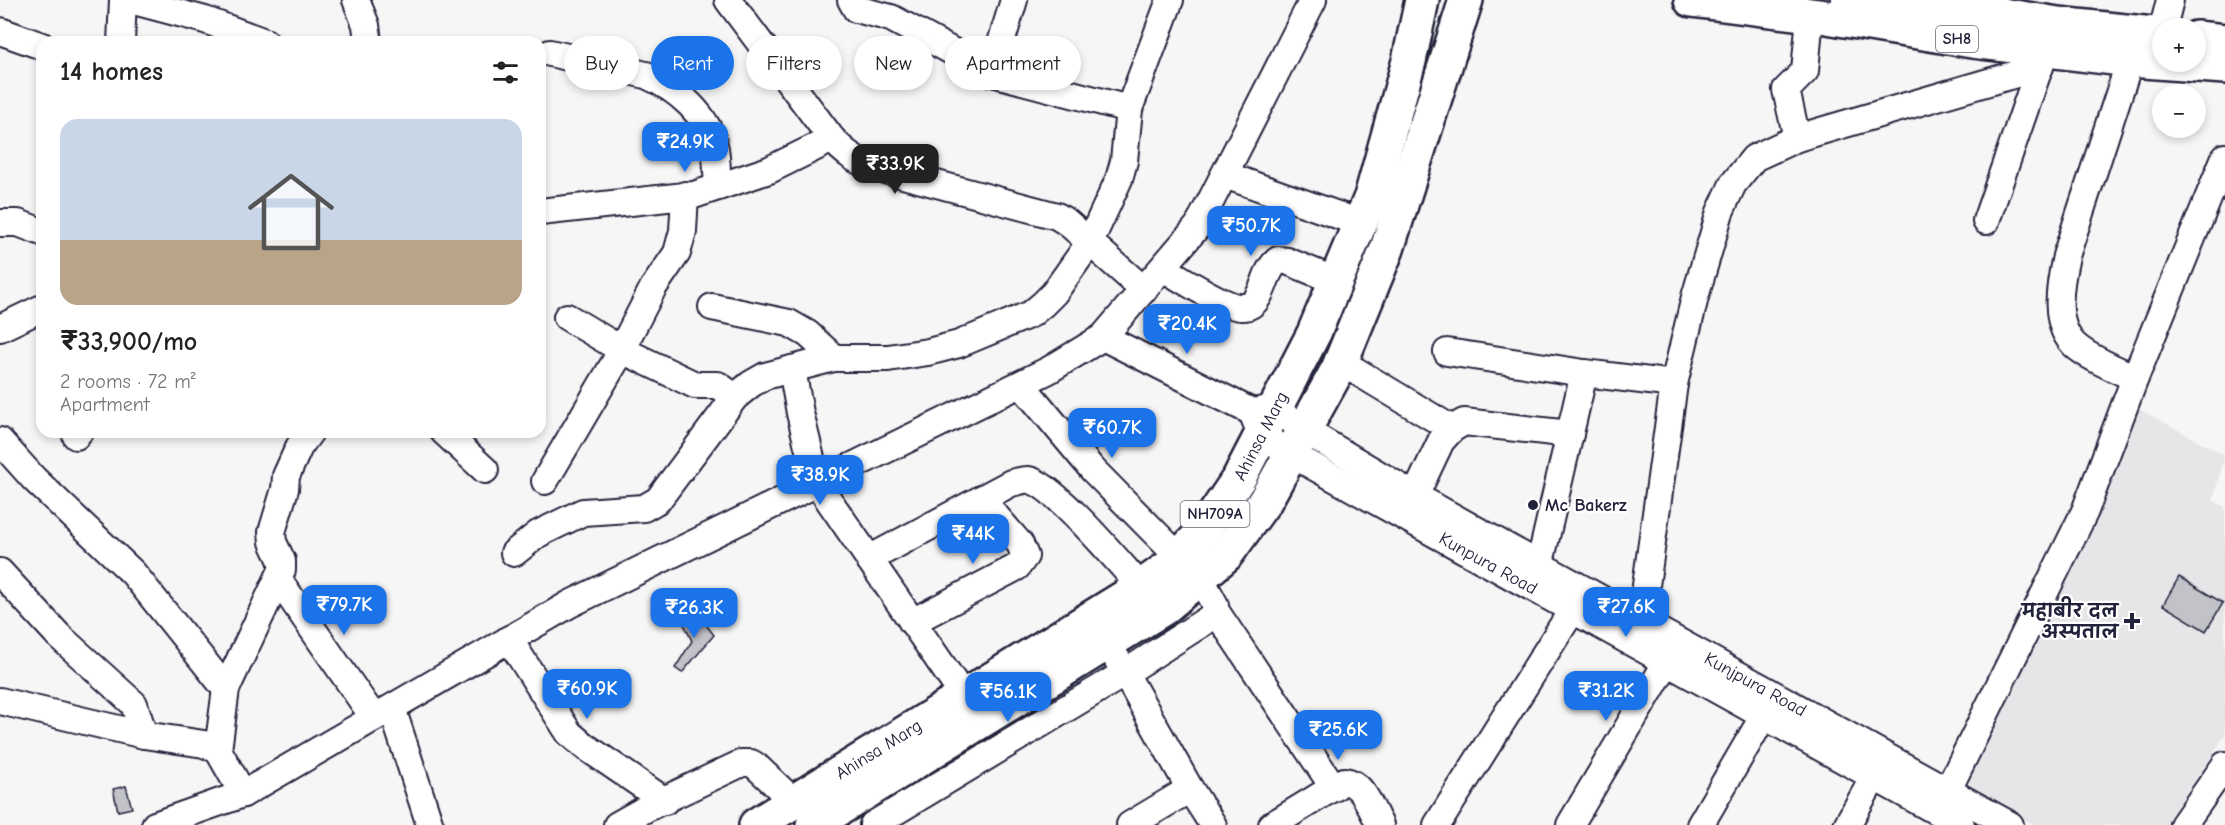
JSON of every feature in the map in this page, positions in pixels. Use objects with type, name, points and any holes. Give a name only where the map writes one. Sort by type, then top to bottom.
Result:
[{"type":"main road","name":"Ahinsa Marg","points":[[803,813],[1099,631],[1164,608],[1190,567],[1208,524],[1239,478],[1263,418],[1314,333],[1371,197],[1403,84],[1422,0]]},
{"type":"main road","name":"Ahinsa Marg","points":[[1099,631],[1141,587],[1169,567],[1190,567],[1226,555],[1265,501],[1341,362],[1387,249],[1466,0]]},
{"type":"main road","name":"SH8","points":[[1691,0],[1734,3],[1972,41],[2048,47],[2130,60],[2225,67]]},
{"type":"main road","name":"SH8","points":[[1843,0],[1916,3],[1989,13],[2048,47],[2152,33]]},
{"type":"main road","points":[[2206,40],[2225,41]]},
{"type":"main road","name":"Ahinsa Marg","points":[[756,825],[803,813],[867,816],[972,710]]},
{"type":"street","points":[[121,36],[123,0]]},
{"type":"street","points":[[129,0],[205,20],[249,36]]},
{"type":"street","points":[[356,0],[368,36]]},
{"type":"street","points":[[728,0],[832,139],[846,154],[873,167],[1057,216],[1144,290]]},
{"type":"street","points":[[851,0],[856,9],[891,18],[945,47]]},
{"type":"street","points":[[1003,36],[1014,0]]},
{"type":"street","points":[[514,553],[538,534],[583,512],[644,508],[651,505],[658,500],[735,397],[765,376],[834,358],[888,358],[928,352],[959,344],[1031,314],[1054,293],[1090,242],[1119,179],[1124,161],[1129,109],[1170,0]]},
{"type":"street","points":[[155,825],[214,815],[243,794],[570,604],[1049,370],[1103,337],[1198,226],[1313,0]]},
{"type":"street","points":[[2166,18],[2170,0]]},
{"type":"street","points":[[1797,138],[1786,90],[1805,71],[1810,16]]},
{"type":"street","points":[[0,31],[36,44]]},
{"type":"street","points":[[1637,647],[1674,384],[1695,297],[1720,212],[1733,184],[1754,158],[1797,138],[2048,47]]},
{"type":"street","points":[[1986,221],[2048,47]]},
{"type":"street","points":[[550,53],[646,75],[676,92],[697,112],[709,129],[715,149],[717,187]]},
{"type":"street","points":[[2130,60],[2066,256],[2060,281],[2060,302],[2062,320],[2068,337],[2076,346],[2135,378]]},
{"type":"street","points":[[1057,90],[1129,109]]},
{"type":"street","points":[[546,211],[694,195],[769,170],[832,139]]},
{"type":"street","points":[[1942,801],[2085,511],[2135,378],[2225,157]]},
{"type":"street","points":[[1225,175],[1360,224]]},
{"type":"street","points":[[545,481],[622,350],[653,288],[680,248],[685,195]]},
{"type":"street","points":[[0,223],[18,223],[36,230]]},
{"type":"street","points":[[1163,268],[1227,304],[1239,308],[1251,305],[1258,297],[1270,267],[1278,260],[1287,261],[1336,280]]},
{"type":"street","points":[[712,307],[789,323],[807,334],[834,358]]},
{"type":"street","points":[[0,328],[36,311]]},
{"type":"street","points":[[567,316],[622,350],[695,385],[722,386],[735,397]]},
{"type":"street","name":"Kunpura Road","points":[[1103,337],[1263,418],[1534,590],[1579,600],[1637,647],[1673,653],[1763,717],[1874,777],[1942,801],[1961,825]]},
{"type":"street","points":[[1447,352],[1674,384]]},
{"type":"street","points":[[1341,362],[1452,429]]},
{"type":"street","points":[[792,369],[800,414],[817,483],[999,749]]},
{"type":"street","points":[[1534,590],[1584,373]]},
{"type":"street","points":[[1021,384],[1093,470],[1190,567],[1215,610],[1334,788]]},
{"type":"street","points":[[1415,496],[1441,441],[1452,429],[1464,422],[1570,434]]},
{"type":"street","points":[[243,794],[218,750],[226,689],[282,570],[282,561],[273,542],[272,532],[285,489],[286,476],[295,454],[306,438]]},
{"type":"street","points":[[450,438],[485,470]]},
{"type":"street","points":[[0,441],[34,478],[133,573],[226,689]]},
{"type":"street","name":"Kunjpura Road","points":[[1298,442],[1415,496],[1539,564],[1579,600],[1641,621],[1673,653],[1942,801],[2010,825]]},
{"type":"street","points":[[869,559],[1011,483],[1028,479],[1039,483],[1051,492],[1141,587]]},
{"type":"street","points":[[912,622],[1017,567],[1025,556],[1020,544],[981,499]]},
{"type":"street","points":[[0,572],[59,636],[134,704],[144,735]]},
{"type":"street","points":[[278,579],[383,713],[430,825]]},
{"type":"street","points":[[1437,825],[1579,600]]},
{"type":"street","points":[[867,816],[999,749],[1125,674],[1210,618],[1215,610]]},
{"type":"street","points":[[1099,631],[1213,825]]},
{"type":"street","points":[[509,639],[569,733],[583,746],[665,801]]},
{"type":"street","points":[[1570,825],[1673,653]]},
{"type":"street","points":[[0,701],[144,735],[204,744],[218,750]]},
{"type":"street","points":[[1700,825],[1763,717]]},
{"type":"street","points":[[617,825],[728,770],[751,763],[803,813]]},
{"type":"street","points":[[2183,825],[2225,765]]},
{"type":"street","points":[[1847,825],[1874,777]]},
{"type":"street","points":[[1272,825],[1344,781],[1352,782],[1359,787],[1380,825]]},
{"type":"street","points":[[1130,825],[1190,789]]},
{"type":"shaded area","name":"महाबीर दल अस्पताल","points":[[2135,407],[2225,455],[2213,500],[2225,507],[2225,735],[2169,825],[2035,825],[1960,781]]},
{"type":"building","points":[[2179,577],[2223,603],[2206,631],[2163,605]]},
{"type":"building","points":[[695,610],[714,635],[682,673],[675,668],[692,641],[681,618]]},
{"type":"building","points":[[126,786],[132,808],[118,811],[113,789]]},
{"type":"place","name":"Mc Bakerz","points":[[1533,505]]},
{"type":"place","name":"महाबीर दल अस्पताल","points":[[2132,621]]}]
